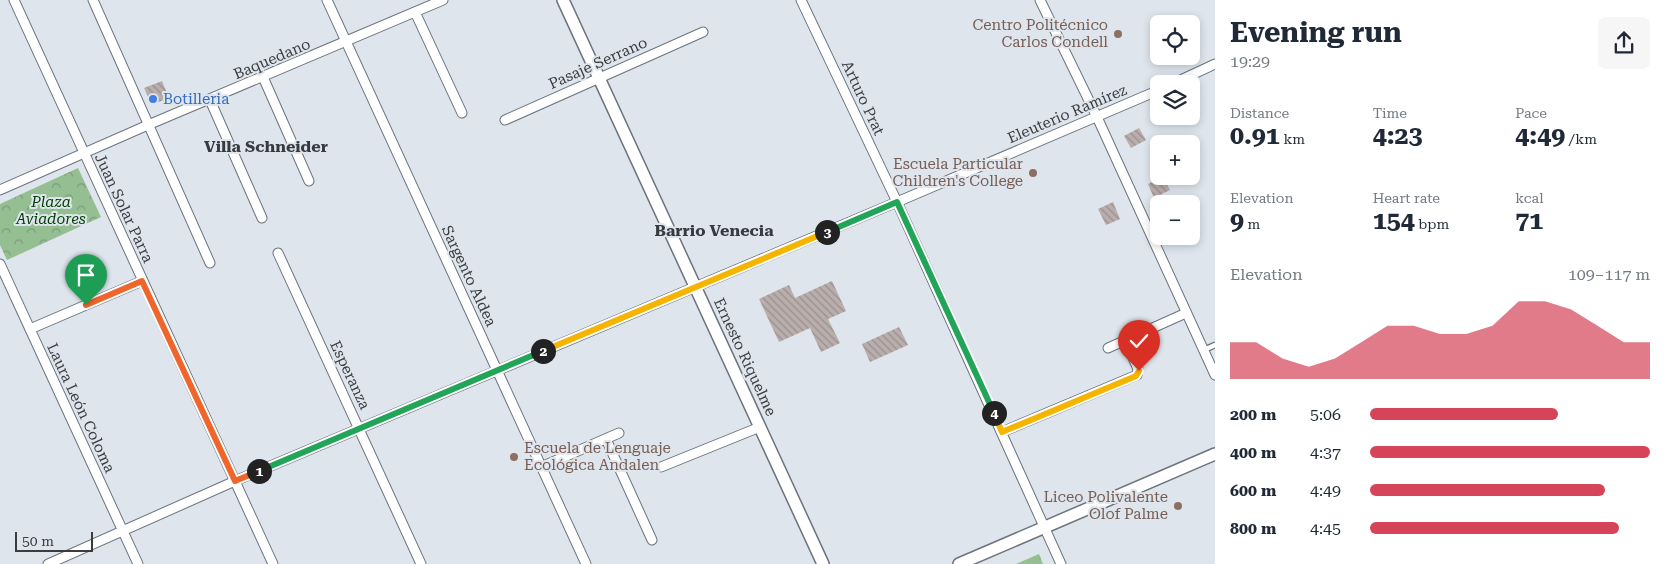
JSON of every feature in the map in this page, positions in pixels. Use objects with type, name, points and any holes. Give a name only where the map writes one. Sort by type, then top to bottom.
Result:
[{"type":"street","name":"Juan Solar Parra","points":[[14,0],[273,564]]},
{"type":"street","points":[[93,0],[210,263]]},
{"type":"street","name":"Sargento Aldea","points":[[327,0],[586,564]]},
{"type":"street","name":"Baquedano","points":[[0,190],[443,0]]},
{"type":"street","name":"Ernesto Riquelme","points":[[563,0],[823,564]]},
{"type":"street","name":"Arturo Prat","points":[[801,0],[897,202],[1062,564]]},
{"type":"street","points":[[1040,0],[1097,117],[1215,375]]},
{"type":"street","points":[[415,12],[462,113]]},
{"type":"street","name":"Pasaje Serrano","points":[[505,120],[703,32]]},
{"type":"street","points":[[1191,75],[1215,64]]},
{"type":"street","points":[[262,77],[309,181]]},
{"type":"street","name":"Eleuterio Ramírez","points":[[48,564],[235,481],[1150,94]]},
{"type":"street","points":[[210,100],[262,218]]},
{"type":"street","name":"Esperanza","points":[[278,253],[421,564]]},
{"type":"street","name":"Laura León Coloma","points":[[0,264],[138,564]]},
{"type":"street","points":[[30,329],[142,281]]},
{"type":"street","points":[[1108,348],[1186,313]]},
{"type":"street","points":[[1002,432],[1137,375],[1138,369],[1126,340]]},
{"type":"street","points":[[661,468],[760,427]]},
{"type":"street","points":[[541,467],[619,433]]},
{"type":"street","points":[[606,439],[652,540]]},
{"type":"street","points":[[959,564],[1215,454]]},
{"type":"lane","points":[[1204,350],[1215,345]]},
{"type":"green space","name":"Plaza Aviadores","points":[[78,168],[101,217],[7,260],[0,245],[0,204]]},
{"type":"green space","points":[[1039,554],[1043,564],[1016,564]]},
{"type":"building","points":[[162,81],[169,98],[156,103],[150,101],[144,88]]},
{"type":"building","points":[[1139,128],[1146,140],[1131,148],[1124,136]]},
{"type":"building","points":[[1148,184],[1167,185],[1170,190],[1160,195],[1153,195]]},
{"type":"building","points":[[1113,202],[1120,219],[1106,225],[1098,209]]},
{"type":"building","points":[[832,281],[846,311],[828,319],[840,343],[821,352],[810,328],[779,342],[759,299],[789,285],[795,298]]},
{"type":"building","points":[[899,327],[908,345],[870,362],[862,344]]},
{"type":"place","name":"Centro Politécnico Carlos Condell","points":[[1118,34]]},
{"type":"place","name":"Botilleria","points":[[153,99]]},
{"type":"place","name":"Escuela Particular Children's College","points":[[1033,173]]},
{"type":"place","name":"Escuela de Lenguaje Ecológica Andalen","points":[[514,457]]},
{"type":"place","name":"Liceo Polivalente Olof Palme","points":[[1178,506]]},
{"type":"district","name":"Villa Schneider","points":[[266,146]]},
{"type":"district","name":"Barrio Venecia","points":[[714,230]]},
{"type":"route","points":[[86,305],[142,281],[235,481],[897,202],[1002,432],[1136,376],[1139,371]]}]
